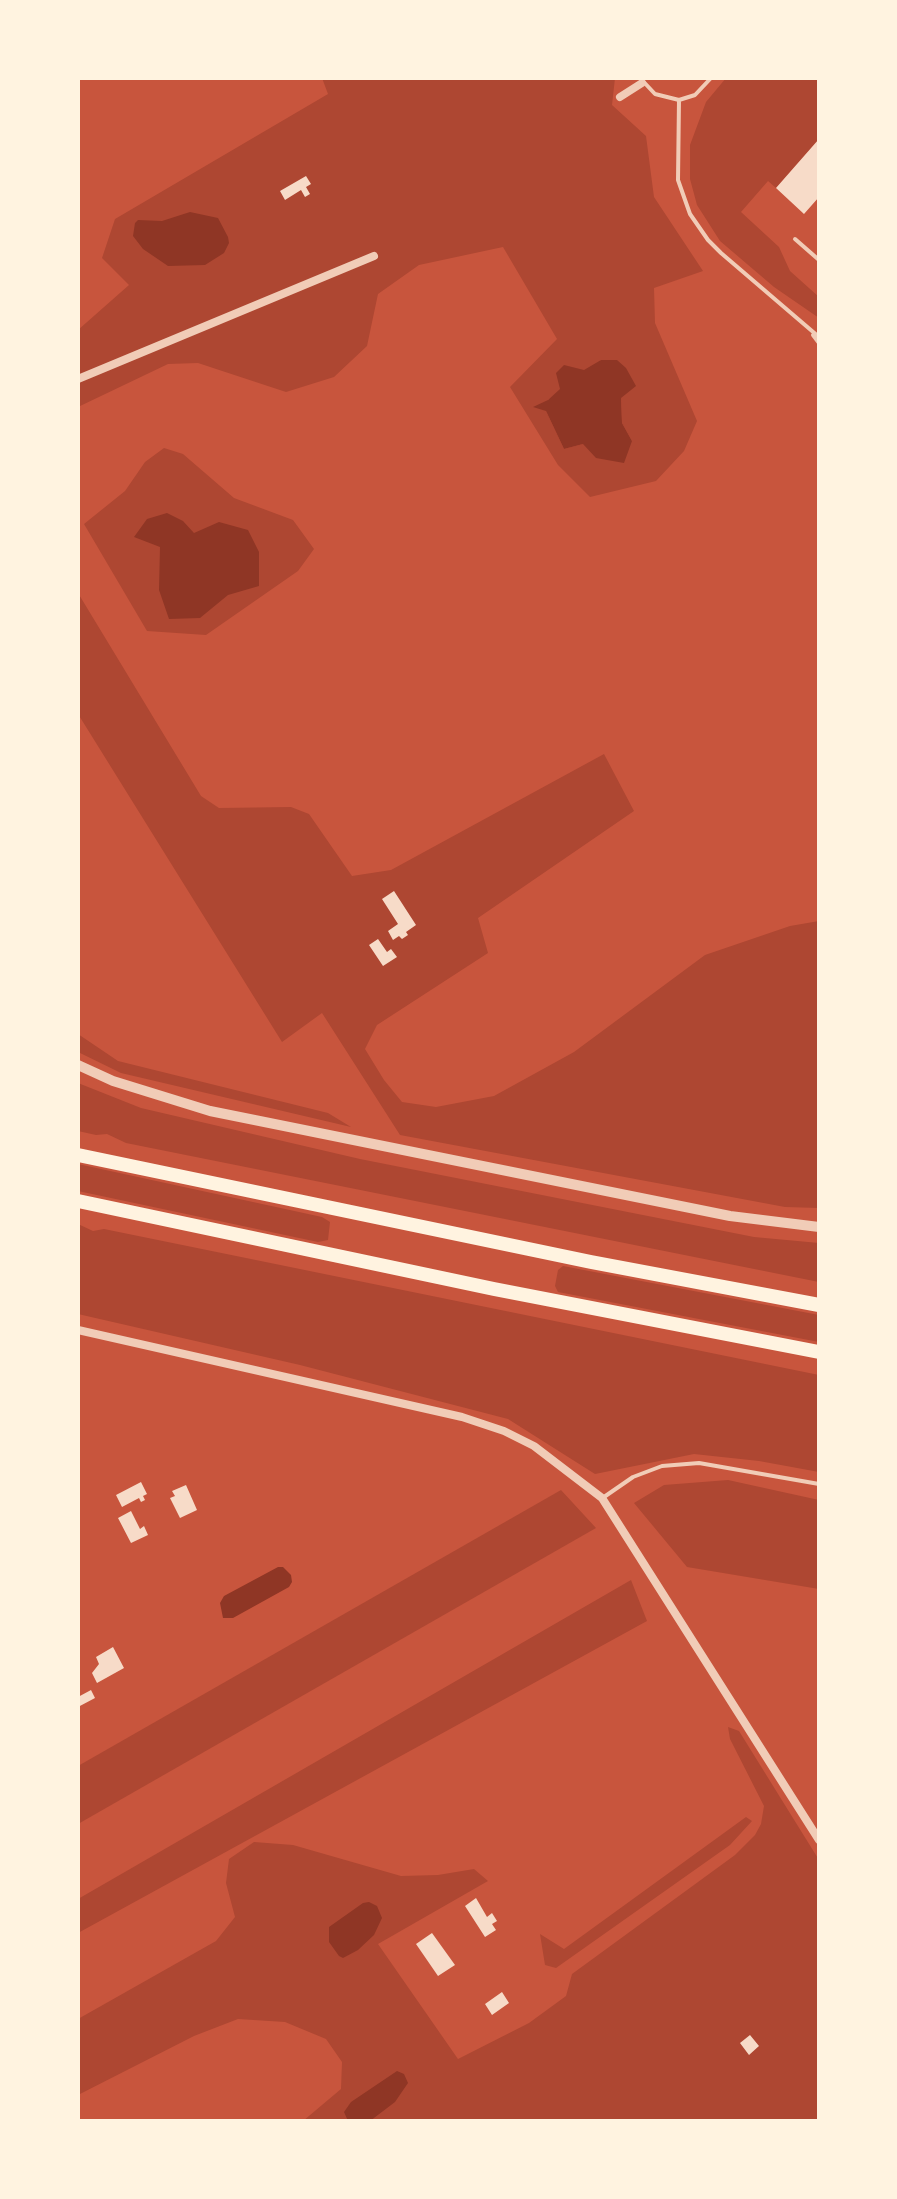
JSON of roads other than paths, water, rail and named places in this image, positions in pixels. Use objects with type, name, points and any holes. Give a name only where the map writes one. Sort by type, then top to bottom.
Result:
[{"type":"highway","points":[[78,1155],[560,1256],[819,1305]]},
{"type":"highway","points":[[78,1201],[494,1289],[819,1352]]},
{"type":"street","points":[[620,97],[641,80]]},
{"type":"street","points":[[78,379],[374,256]]},
{"type":"street","points":[[78,1065],[113,1081],[210,1111],[730,1216],[819,1227]]},
{"type":"street","points":[[78,1330],[434,1410],[489,1426],[534,1446],[602,1498],[819,1840]]},
{"type":"lane","points":[[641,80],[655,94],[679,100],[695,95],[711,78]]},
{"type":"lane","points":[[679,100],[676,144],[678,180],[690,214],[721,253],[819,340]]},
{"type":"lane","points":[[795,239],[819,260]]},
{"type":"lane","points":[[602,1498],[647,1471],[662,1466],[699,1463],[819,1484]]}]
